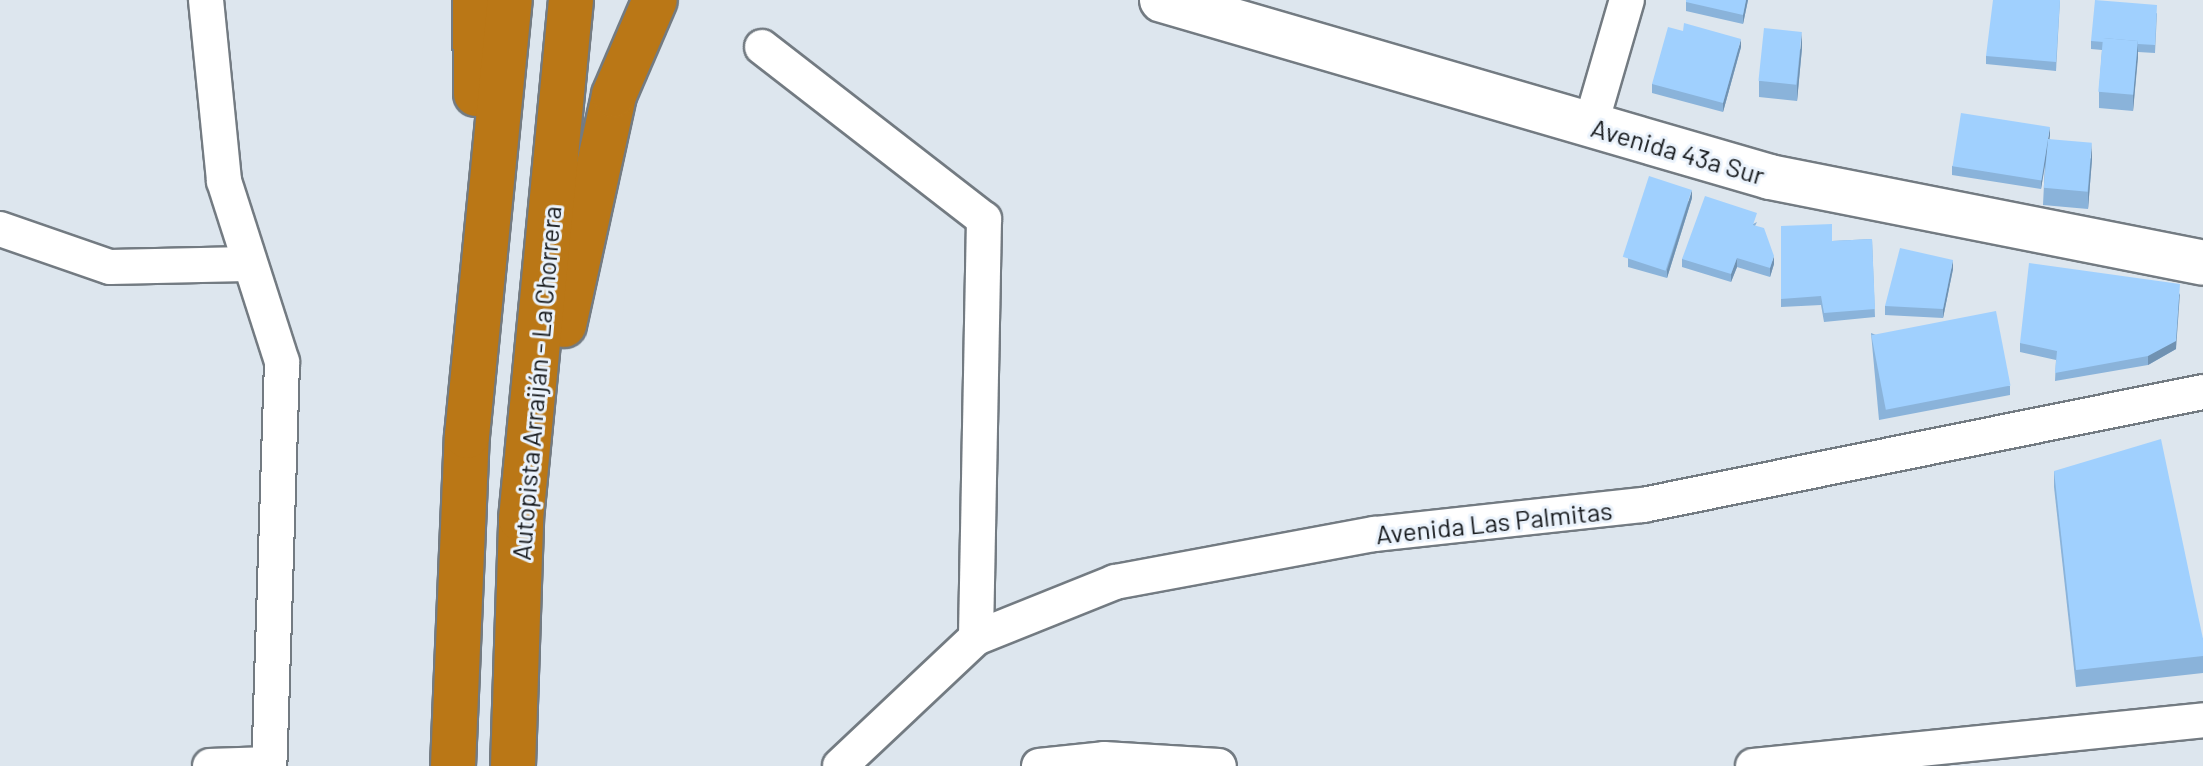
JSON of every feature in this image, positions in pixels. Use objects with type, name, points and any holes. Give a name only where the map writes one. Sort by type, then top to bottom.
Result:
[{"type":"highway","points":[[475,0],[480,275]]},
{"type":"highway","points":[[453,766],[480,275],[510,0]]},
{"type":"highway","name":"Autopista Arraiján - La Chorrera","points":[[513,766],[521,519],[571,0]]},
{"type":"highway","points":[[521,519],[614,95],[655,0]]},
{"type":"street","points":[[206,0],[224,181],[247,264],[276,332],[284,396],[269,765],[210,766]]},
{"type":"street","name":"Avenida 43a Sur","points":[[1162,0],[1770,177],[2203,263]]},
{"type":"street","points":[[1590,127],[1627,0]]},
{"type":"street","points":[[762,47],[984,219],[976,638]]},
{"type":"street","points":[[0,229],[110,267],[247,264]]},
{"type":"street","name":"Avenida Las Palmitas","points":[[840,766],[976,638],[1115,582],[1231,556],[1643,505],[2203,392]]},
{"type":"street","points":[[1753,766],[2203,720]]},
{"type":"street","points":[[1039,766],[1104,759],[1219,766]]},
{"type":"building","points":[[1686,0],[1746,0],[1743,15]]},
{"type":"building","points":[[1993,0],[2060,0],[2056,62],[1986,56]]},
{"type":"building","points":[[2095,0],[2157,5],[2155,45],[2103,38],[2103,42],[2091,41]]},
{"type":"building","points":[[1684,23],[1741,39],[1723,103],[1652,84],[1668,27],[1683,31]]},
{"type":"building","points":[[1764,28],[1802,32],[1796,85],[1758,81]]},
{"type":"building","points":[[2103,38],[2138,41],[2133,95],[2098,92]]},
{"type":"building","points":[[1961,113],[2050,127],[2041,180],[1953,166]]},
{"type":"building","points":[[2048,139],[2092,143],[2088,192],[2044,188]]},
{"type":"building","points":[[1649,176],[1692,190],[1666,271],[1623,257]]},
{"type":"building","points":[[1705,196],[1757,213],[1753,225],[1764,228],[1774,256],[1770,268],[1737,258],[1731,274],[1682,259]]},
{"type":"building","points":[[1832,224],[1832,241],[1872,239],[1875,309],[1824,313],[1821,296],[1781,299],[1781,226]]},
{"type":"building","points":[[1900,248],[1953,260],[1943,309],[1885,306]]},
{"type":"building","points":[[2029,263],[2180,284],[2176,341],[2148,356],[2055,373],[2057,351],[2020,343]]},
{"type":"building","points":[[1996,311],[2011,386],[1886,410],[1871,335]]},
{"type":"building","points":[[2161,439],[2203,639],[2203,656],[2076,670],[2054,471]]}]
